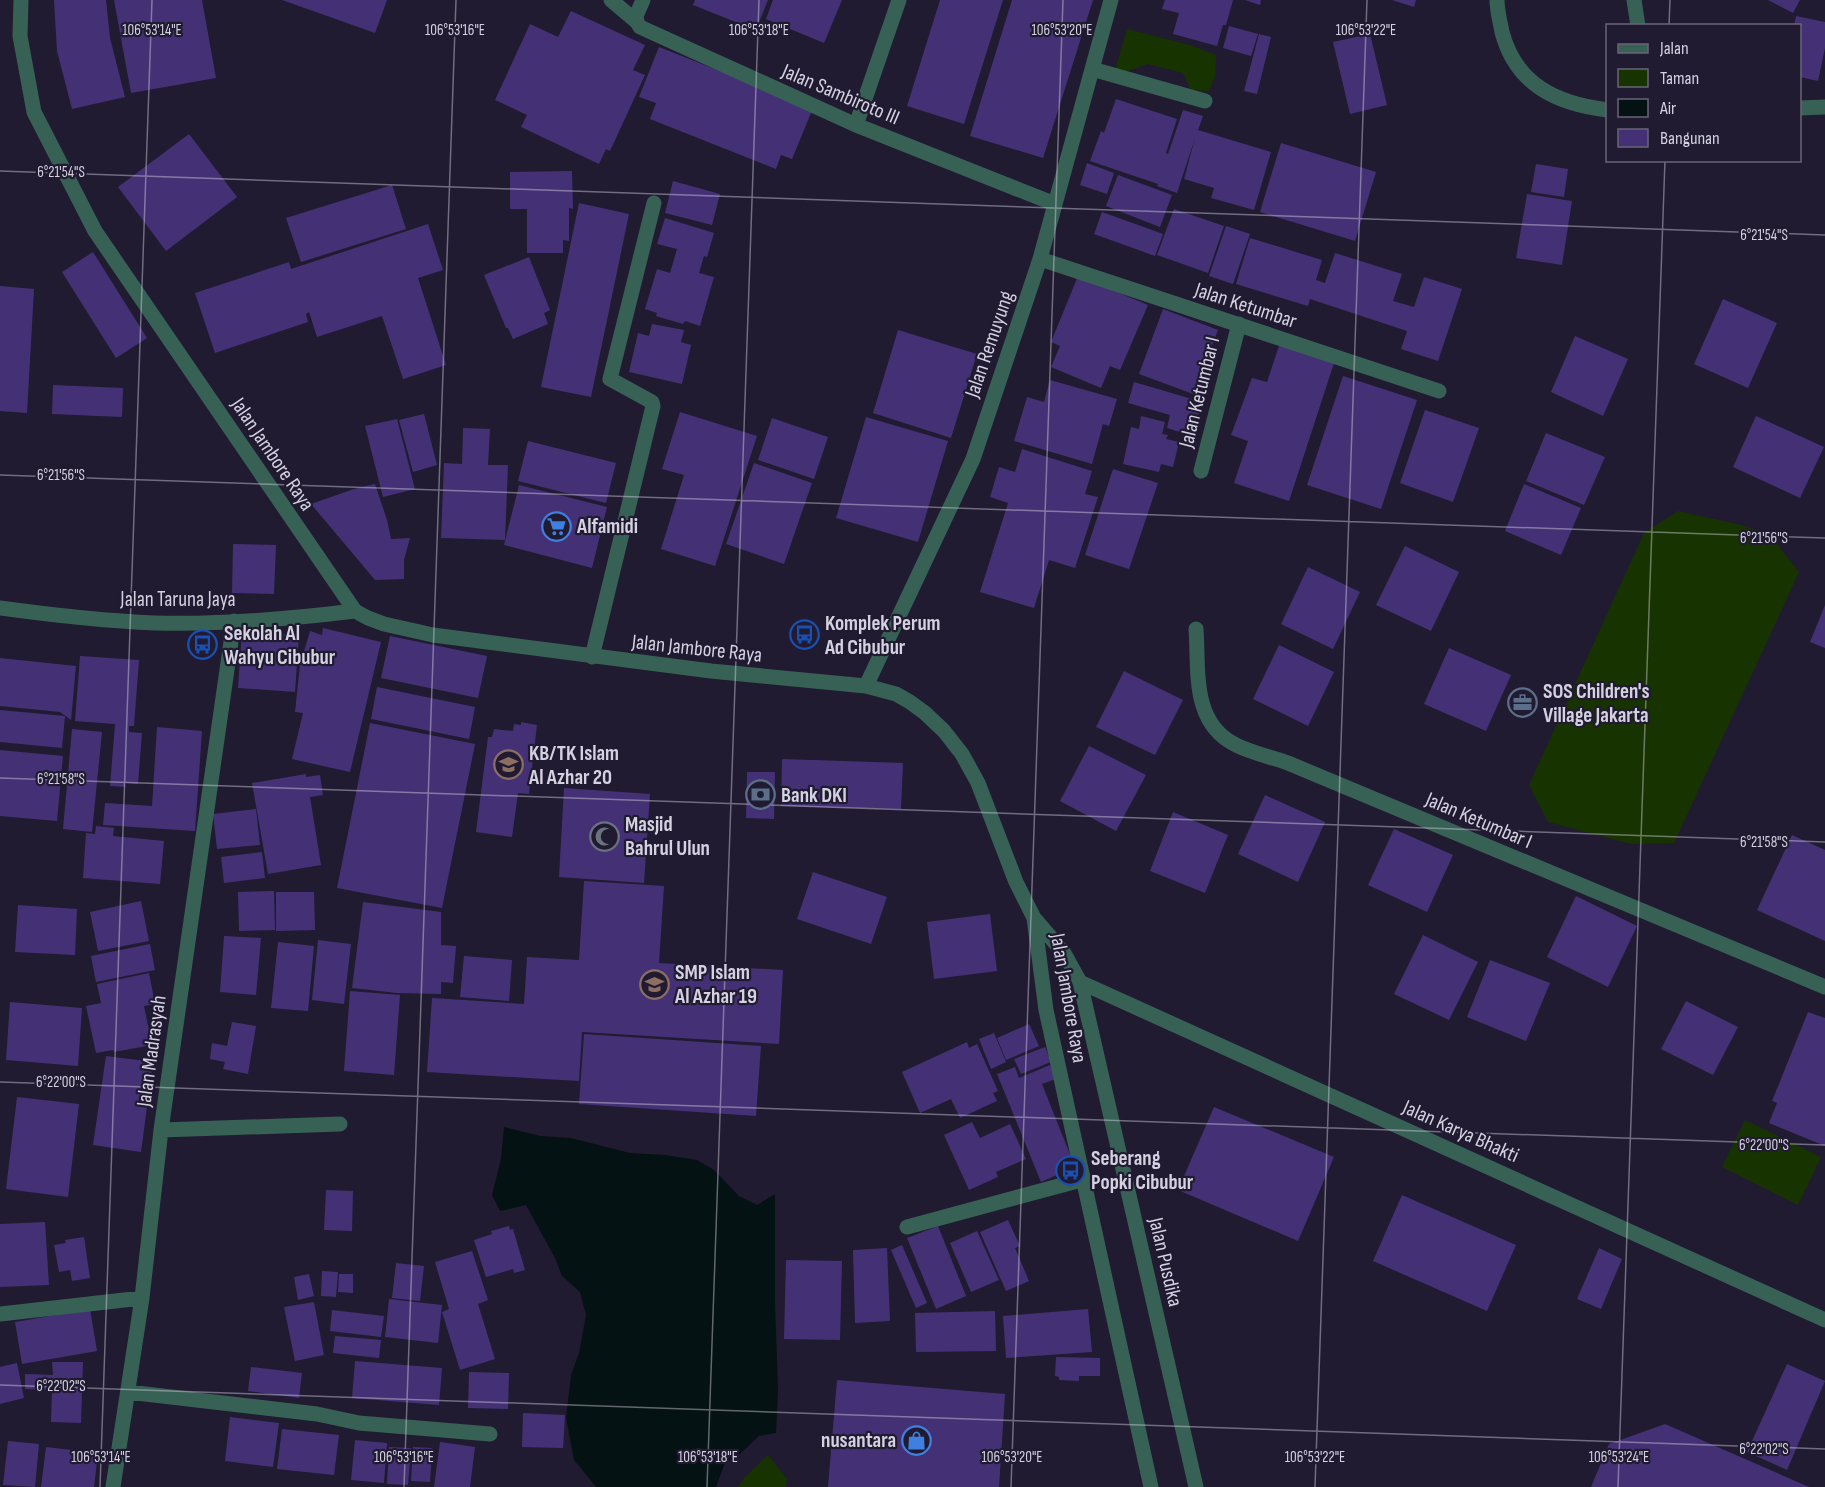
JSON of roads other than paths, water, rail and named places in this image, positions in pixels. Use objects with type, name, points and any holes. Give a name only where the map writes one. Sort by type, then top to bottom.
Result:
[{"type":"street","name":"Jalan Jambore Raya","points":[[21,0],[20,36],[34,112],[95,231],[355,611],[384,624],[433,635],[592,657],[866,686],[896,694],[925,712],[962,754],[978,783],[1016,882],[1034,918],[1046,1010],[1151,1487]]},
{"type":"street","name":"Jalan Sambiroto III","points":[[611,0],[640,27],[856,125],[1055,204]]},
{"type":"street","points":[[637,22],[636,16],[643,0]]},
{"type":"street","points":[[856,125],[899,0]]},
{"type":"street","name":"Jalan Remuyung","points":[[866,686],[973,459],[1040,259],[1111,0]]},
{"type":"street","points":[[1497,0],[1504,39],[1521,72],[1531,82],[1569,103],[1606,110]]},
{"type":"street","points":[[1634,0],[1638,24]]},
{"type":"street","points":[[1092,69],[1205,101]]},
{"type":"street","points":[[1801,108],[1825,107]]},
{"type":"street","points":[[592,657],[653,406],[652,402],[610,379],[654,203]]},
{"type":"street","name":"Jalan Ketumbar","points":[[1040,259],[1439,391]]},
{"type":"street","name":"Jalan Ketumbar I","points":[[1201,471],[1239,324]]},
{"type":"street","name":"Jalan Taruna Jaya","points":[[0,608],[53,615],[155,623],[234,621],[355,611]]},
{"type":"street","name":"Jalan Madrasyah","points":[[114,1487],[142,1298],[161,1131],[234,621]]},
{"type":"street","name":"Jalan Ketumbar I","points":[[1196,629],[1201,705],[1212,727],[1235,745],[1299,767],[1825,987]]},
{"type":"street","name":"Jalan Pusdika","points":[[1034,918],[1064,953],[1080,982],[1196,1487]]},
{"type":"street","name":"Jalan Karya Bhakti","points":[[1080,982],[1825,1320]]},
{"type":"street","points":[[161,1131],[340,1124]]},
{"type":"street","points":[[907,1227],[1085,1179]]},
{"type":"street","points":[[0,1314],[142,1298]]},
{"type":"street","points":[[129,1392],[317,1414],[359,1423],[490,1434]]},
{"type":"water","points":[[504,1127],[540,1136],[571,1138],[630,1153],[697,1160],[714,1170],[739,1196],[757,1205],[775,1194],[778,1390],[776,1433],[759,1436],[741,1453],[725,1463],[716,1487],[596,1487],[574,1460],[566,1418],[571,1375],[579,1353],[586,1315],[580,1292],[562,1276],[555,1258],[526,1205],[500,1211],[492,1195],[501,1159]]},
{"type":"place","name":"Alfamidi","points":[[556,526]]},
{"type":"place","name":"Komplek Perum Ad Cibubur","points":[[804,635]]},
{"type":"place","name":"Sekolah Al Wahyu Cibubur","points":[[203,645]]},
{"type":"place","name":"SOS Children's Village Jakarta","points":[[1522,703]]},
{"type":"place","name":"KB/TK Islam Al Azhar 20","points":[[508,765]]},
{"type":"place","name":"Bank DKI","points":[[760,795]]},
{"type":"place","name":"Masjid Bahrul Ulun","points":[[604,836]]},
{"type":"place","name":"SMP Islam Al Azhar 19","points":[[654,984]]},
{"type":"place","name":"Seberang Popki Cibubur","points":[[1070,1170]]},
{"type":"place","name":"nusantara","points":[[917,1440]]}]
